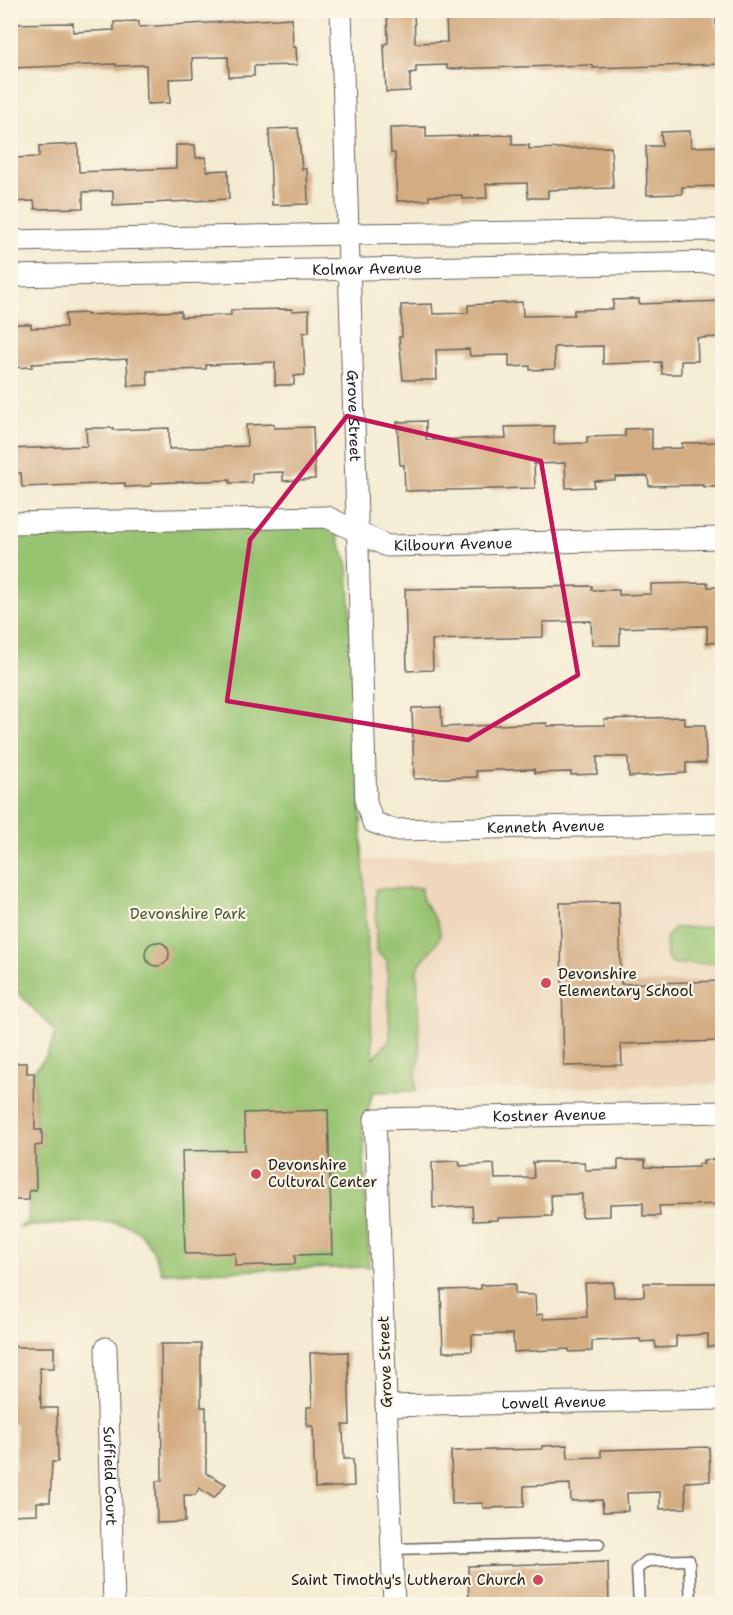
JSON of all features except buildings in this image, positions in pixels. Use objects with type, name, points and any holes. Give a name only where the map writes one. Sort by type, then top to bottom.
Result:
[{"type":"street","name":"Grove Street","points":[[341,10],[366,803],[373,822]]},
{"type":"street","points":[[10,241],[347,234],[723,230]]},
{"type":"street","name":"Kolmar Avenue","points":[[10,276],[723,262]]},
{"type":"street","name":"Kilbourn Avenue","points":[[10,523],[327,517],[387,546],[723,538]]},
{"type":"street","name":"Kenneth Avenue","points":[[373,822],[394,830],[723,823]]},
{"type":"street","name":"Kostner Avenue","points":[[375,1119],[723,1112]]},
{"type":"street","name":"Grove Street","points":[[375,1119],[394,1605]]},
{"type":"street","name":"Suffield Court","points":[[106,1348],[114,1605]]},
{"type":"street","name":"Lowell Avenue","points":[[386,1406],[723,1399]]},
{"type":"lane","points":[[392,1549],[599,1544]]},
{"type":"lane","points":[[639,1605],[637,1569],[647,1560],[689,1560],[691,1605]]},
{"type":"highlighted area","points":[[347,416],[541,461],[578,675],[468,740],[227,701],[250,540]]},
{"type":"shaded area","name":"Devonshire Elementary School","points":[[722,853],[722,1084],[373,1092],[364,860]]},
{"type":"green space","name":"Devonshire Park","points":[[333,524],[348,565],[373,1059],[390,1039],[387,961],[376,951],[376,889],[421,888],[423,901],[437,922],[440,935],[437,943],[417,970],[420,1059],[416,1072],[416,1091],[373,1092],[363,1129],[369,1267],[162,1273],[147,1241],[137,1231],[122,1224],[94,1222],[20,1227],[28,1222],[29,1191],[36,1190],[35,1146],[42,1145],[42,1131],[35,1130],[34,1070],[48,1053],[55,1032],[11,985],[11,531]]},
{"type":"green space","points":[[718,920],[722,920],[722,963],[675,964],[667,959],[666,939],[673,928],[709,927]]},
{"type":"place","name":"Devonshire Elementary School","points":[[546,983]]},
{"type":"place","name":"Devonshire Cultural Center","points":[[256,1174]]},
{"type":"place","name":"Saint Timothy's Lutheran Church","points":[[538,1580]]}]
